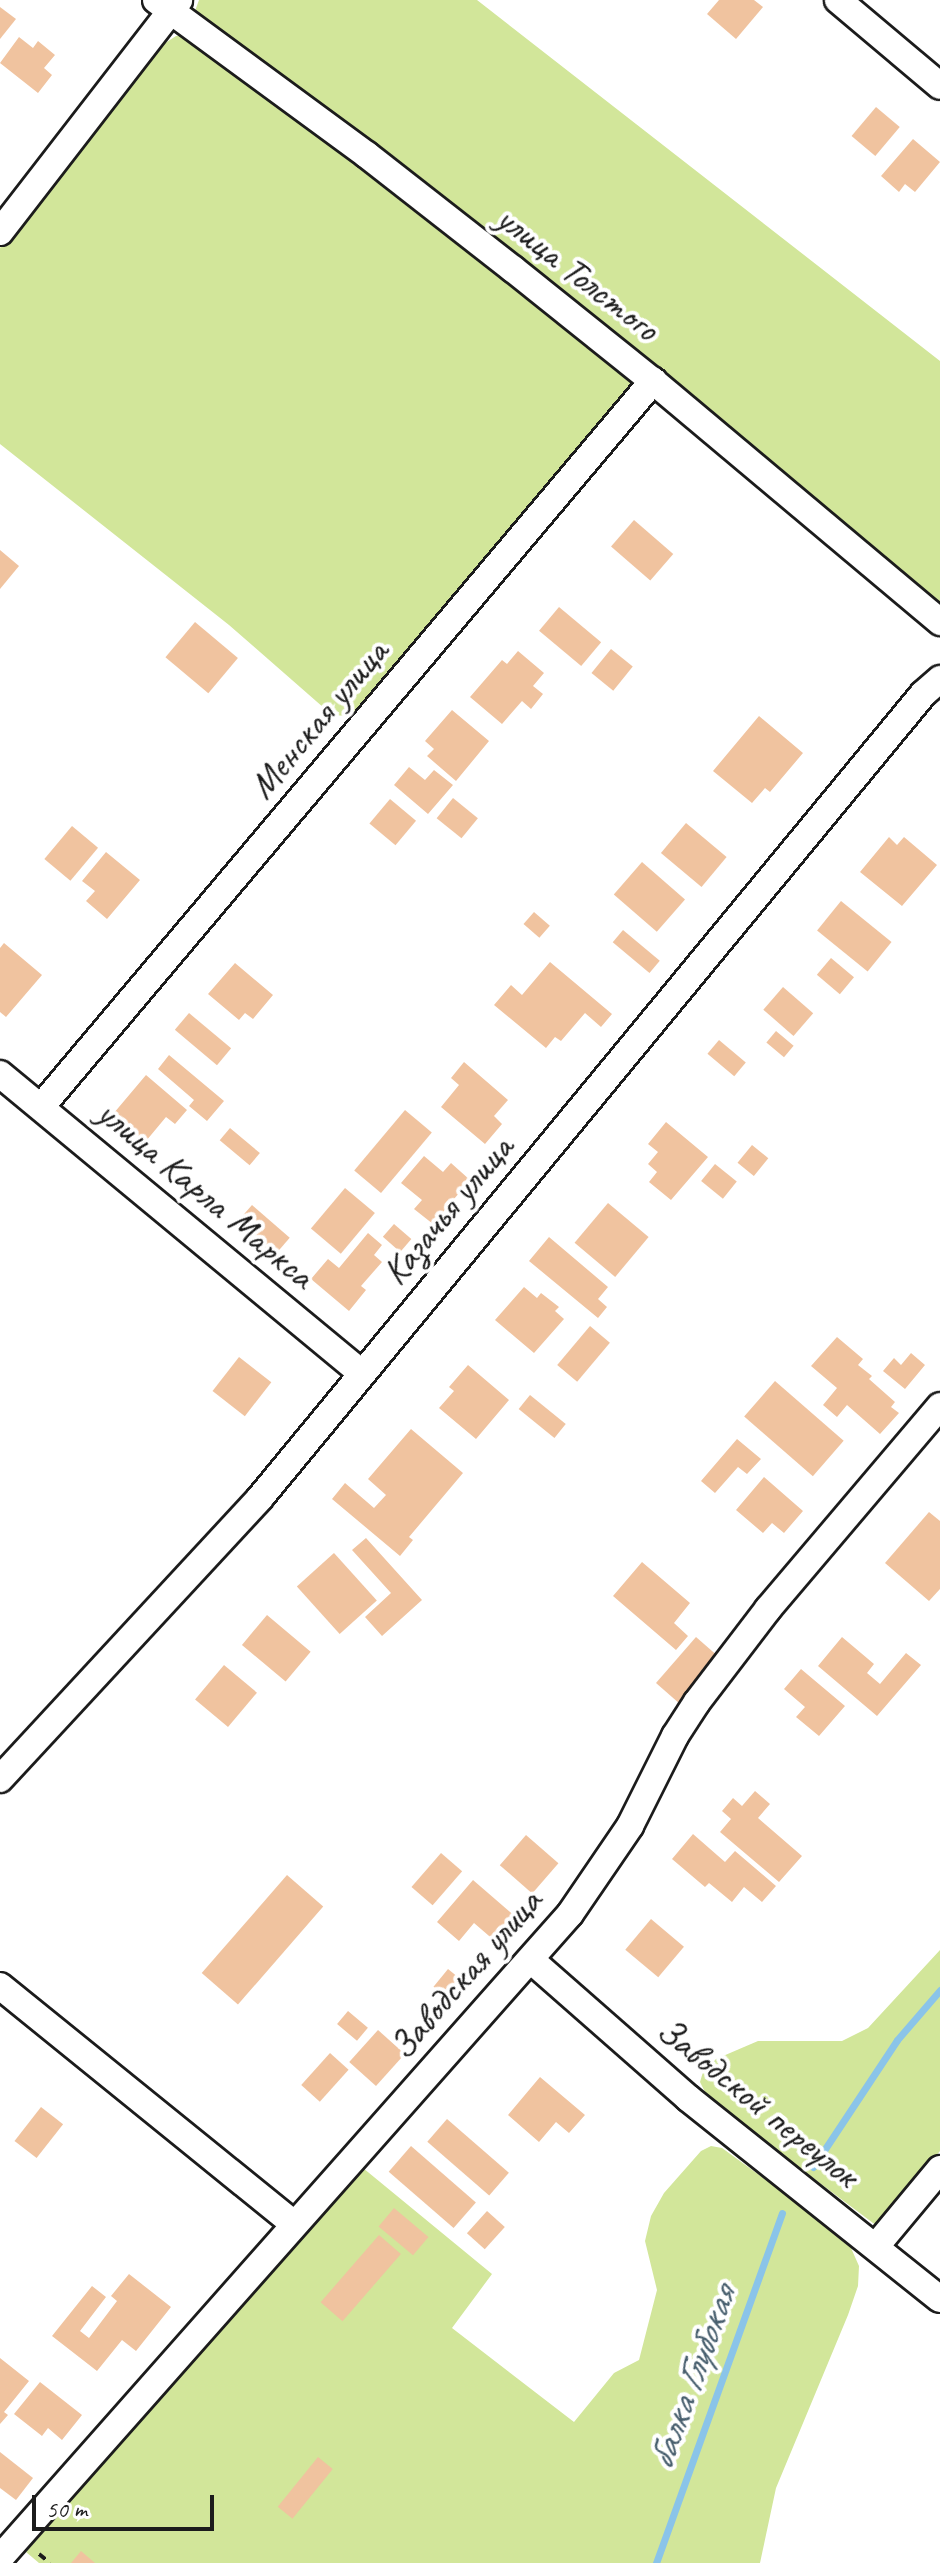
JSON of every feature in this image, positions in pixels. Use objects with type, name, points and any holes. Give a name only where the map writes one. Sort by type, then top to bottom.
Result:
[{"type":"street","points":[[838,0],[940,86]]},
{"type":"street","points":[[0,232],[169,3]]},
{"type":"street","name":"улица Толстого","points":[[169,3],[653,381],[940,622]]},
{"type":"street","name":"Менская улица","points":[[41,1107],[653,381]]},
{"type":"street","name":"Казачья улица","points":[[0,1779],[260,1498],[913,706],[940,679]]},
{"type":"street","name":"улица Карла Маркса","points":[[0,1074],[362,1373]]},
{"type":"street","name":"Заводская улица","points":[[0,2558],[9,2529],[294,2224],[531,1960],[606,1864],[697,1702],[768,1609],[940,1406]]},
{"type":"street","name":"Заводской переулок","points":[[531,1960],[688,2098],[877,2245],[940,2299]]},
{"type":"street","points":[[0,1986],[294,2224]]},
{"type":"street","points":[[877,2245],[940,2169]]},
{"type":"green space","points":[[199,0],[477,0],[940,361],[940,606],[664,372],[195,11]]},
{"type":"green space","points":[[186,35],[487,264],[627,375],[632,386],[358,711],[347,716],[332,715],[229,625],[0,444],[0,248],[156,49],[176,36]]},
{"type":"green space","points":[[940,1950],[940,2151],[877,2226],[709,2100],[700,2082],[703,2072],[716,2059],[758,2041],[842,2041],[868,2028]]},
{"type":"green space","points":[[711,2146],[722,2148],[773,2185],[851,2248],[859,2266],[858,2286],[848,2315],[776,2488],[760,2563],[39,2563],[26,2552],[363,2168],[492,2274],[452,2328],[574,2422],[614,2373],[639,2360],[657,2290],[645,2241],[651,2216],[664,2193],[701,2151]]},
{"type":"building","points":[[719,0],[754,0],[763,7],[736,39],[707,14]]},
{"type":"building","points":[[0,7],[16,19],[0,39]]},
{"type":"building","points":[[19,37],[33,48],[38,41],[55,55],[44,68],[52,75],[38,93],[0,63]]},
{"type":"building","points":[[876,107],[900,127],[875,156],[852,136]]},
{"type":"building","points":[[913,139],[940,162],[915,192],[905,184],[899,192],[881,176]]},
{"type":"building","points":[[634,520],[673,554],[650,581],[611,546]]},
{"type":"building","points":[[0,550],[19,566],[0,589]]},
{"type":"building","points":[[559,607],[601,642],[581,666],[539,631]]},
{"type":"building","points":[[195,622],[238,658],[208,693],[165,657]]},
{"type":"building","points":[[611,649],[633,667],[613,691],[591,673]]},
{"type":"building","points":[[518,651],[544,673],[533,686],[543,694],[531,709],[522,701],[502,724],[470,697],[502,660],[507,664]]},
{"type":"building","points":[[452,710],[489,741],[456,781],[427,756],[434,749],[425,741]]},
{"type":"building","points":[[759,716],[803,753],[770,792],[765,788],[752,803],[713,771]]},
{"type":"building","points":[[409,767],[425,780],[434,770],[453,785],[428,814],[394,785]]},
{"type":"building","points":[[453,798],[478,818],[462,838],[437,818]]},
{"type":"building","points":[[390,799],[416,821],[395,845],[369,824]]},
{"type":"building","points":[[686,823],[727,857],[702,887],[661,853]]},
{"type":"building","points":[[72,826],[98,848],[70,881],[44,859]]},
{"type":"building","points":[[889,837],[897,845],[904,837],[937,865],[902,906],[860,872]]},
{"type":"building","points":[[106,852],[140,880],[107,919],[86,901],[95,891],[82,881]]},
{"type":"building","points":[[642,862],[685,899],[657,932],[614,894]]},
{"type":"building","points":[[841,901],[892,942],[868,971],[817,931]]},
{"type":"building","points":[[534,912],[550,926],[539,938],[524,924]]},
{"type":"building","points":[[623,930],[660,961],[649,973],[613,942]]},
{"type":"building","points":[[4,943],[42,975],[6,1017],[0,1012],[0,948]]},
{"type":"building","points":[[831,958],[854,977],[840,994],[817,975]]},
{"type":"building","points":[[550,962],[612,1014],[601,1027],[585,1013],[561,1041],[555,1037],[546,1048],[494,1005],[511,985],[522,995]]},
{"type":"building","points":[[235,963],[273,995],[253,1019],[245,1013],[239,1020],[208,994]]},
{"type":"building","points":[[783,987],[813,1013],[794,1036],[763,1010]]},
{"type":"building","points":[[189,1013],[231,1048],[217,1065],[175,1030]]},
{"type":"building","points":[[776,1031],[794,1046],[784,1057],[766,1042]]},
{"type":"building","points":[[719,1040],[746,1062],[734,1076],[707,1054]]},
{"type":"building","points":[[169,1055],[224,1101],[207,1121],[189,1106],[194,1100],[158,1069]]},
{"type":"building","points":[[464,1062],[508,1100],[494,1116],[502,1124],[485,1144],[441,1107],[459,1085],[451,1078]]},
{"type":"building","points":[[146,1075],[187,1110],[175,1124],[166,1117],[141,1147],[108,1120]]},
{"type":"building","points":[[405,1110],[432,1132],[381,1193],[354,1171]]},
{"type":"building","points":[[666,1122],[708,1157],[671,1200],[649,1182],[657,1172],[648,1164],[658,1152],[648,1144]]},
{"type":"building","points":[[230,1128],[260,1153],[250,1165],[220,1140]]},
{"type":"building","points":[[752,1145],[768,1158],[754,1176],[738,1163]]},
{"type":"building","points":[[424,1156],[443,1172],[451,1163],[470,1180],[433,1224],[414,1209],[422,1200],[401,1183]]},
{"type":"building","points":[[715,1164],[737,1182],[723,1199],[701,1181]]},
{"type":"building","points":[[345,1188],[375,1213],[341,1254],[311,1229]]},
{"type":"building","points":[[608,1203],[649,1237],[615,1277],[575,1243]]},
{"type":"building","points":[[252,1205],[290,1238],[274,1256],[236,1223]]},
{"type":"building","points":[[394,1224],[411,1239],[400,1252],[383,1237]]},
{"type":"building","points":[[368,1233],[382,1245],[374,1255],[382,1262],[361,1286],[366,1290],[349,1311],[311,1279],[328,1259],[339,1268]]},
{"type":"building","points":[[549,1237],[608,1287],[598,1299],[607,1307],[598,1318],[529,1261]]},
{"type":"building","points":[[524,1287],[537,1298],[541,1293],[559,1307],[555,1311],[564,1319],[534,1353],[495,1320]]},
{"type":"building","points":[[590,1326],[610,1343],[577,1382],[557,1365]]},
{"type":"building","points":[[837,1337],[863,1359],[858,1365],[895,1402],[891,1407],[899,1413],[880,1434],[847,1405],[837,1417],[823,1405],[837,1388],[811,1366]]},
{"type":"building","points":[[911,1353],[925,1365],[905,1389],[883,1371],[894,1358],[901,1365]]},
{"type":"building","points":[[239,1357],[271,1382],[245,1416],[213,1391]]},
{"type":"building","points":[[468,1365],[509,1400],[476,1439],[439,1408],[454,1391],[449,1387]]},
{"type":"building","points":[[775,1381],[844,1441],[813,1476],[744,1416]]},
{"type":"building","points":[[530,1395],[566,1424],[554,1438],[519,1409]]},
{"type":"building","points":[[411,1429],[463,1473],[409,1537],[413,1540],[400,1556],[332,1499],[345,1483],[374,1508],[386,1495],[368,1479]]},
{"type":"building","points":[[737,1439],[761,1459],[747,1474],[738,1467],[715,1493],[701,1481]]},
{"type":"building","points":[[764,1477],[803,1511],[784,1533],[772,1523],[763,1533],[736,1510]]},
{"type":"building","points":[[929,1512],[940,1521],[940,1589],[929,1601],[885,1563]]},
{"type":"building","points":[[366,1538],[422,1600],[382,1636],[365,1617],[391,1593],[352,1550]]},
{"type":"building","points":[[334,1553],[377,1601],[340,1634],[297,1586]]},
{"type":"building","points":[[642,1562],[690,1603],[674,1623],[688,1636],[676,1650],[613,1596]]},
{"type":"building","points":[[267,1615],[311,1652],[286,1682],[242,1645]]},
{"type":"building","points":[[696,1637],[721,1659],[681,1705],[656,1683]]},
{"type":"building","points":[[842,1637],[874,1664],[867,1673],[880,1684],[906,1653],[921,1665],[877,1716],[818,1666]]},
{"type":"building","points":[[224,1665],[257,1693],[228,1727],[195,1699]]},
{"type":"building","points":[[801,1669],[845,1706],[819,1736],[796,1717],[805,1707],[784,1689]]},
{"type":"building","points":[[755,1791],[770,1804],[758,1818],[802,1856],[779,1882],[720,1832],[731,1819],[722,1811],[733,1798],[742,1806]]},
{"type":"building","points":[[693,1834],[725,1862],[735,1851],[776,1886],[762,1902],[744,1887],[732,1902],[709,1883],[705,1887],[672,1859]]},
{"type":"building","points":[[526,1835],[558,1863],[532,1893],[500,1865]]},
{"type":"building","points":[[441,1853],[462,1871],[433,1905],[411,1887]]},
{"type":"building","points":[[287,1875],[323,1906],[238,2005],[202,1973]]},
{"type":"building","points":[[473,1880],[524,1924],[503,1948],[474,1923],[459,1941],[437,1922]]},
{"type":"building","points":[[651,1919],[684,1947],[658,1977],[625,1950]]},
{"type":"building","points":[[448,1969],[464,1982],[450,2000],[434,1987]]},
{"type":"building","points":[[348,2011],[368,2028],[357,2041],[337,2024]]},
{"type":"building","points":[[378,2030],[405,2054],[376,2086],[349,2062]]},
{"type":"building","points":[[330,2053],[349,2070],[320,2102],[301,2085]]},
{"type":"building","points":[[540,2077],[585,2115],[569,2133],[556,2122],[539,2142],[508,2115]]},
{"type":"building","points":[[41,2107],[63,2124],[37,2158],[15,2141]]},
{"type":"building","points":[[447,2119],[509,2173],[489,2195],[427,2142]]},
{"type":"building","points":[[411,2146],[476,2202],[454,2228],[389,2172]]},
{"type":"building","points":[[394,2208],[428,2237],[413,2255],[379,2226]]},
{"type":"building","points":[[487,2211],[505,2227],[485,2249],[467,2233]]},
{"type":"building","points":[[379,2235],[401,2254],[342,2321],[321,2302]]},
{"type":"building","points":[[129,2274],[171,2307],[136,2351],[122,2340],[97,2371],[52,2336],[92,2286],[106,2297],[80,2331],[89,2338],[117,2301],[111,2296]]},
{"type":"building","points":[[0,2358],[29,2381],[4,2412],[8,2415],[0,2424]]},
{"type":"building","points":[[40,2382],[82,2415],[62,2440],[48,2428],[42,2436],[14,2414]]},
{"type":"building","points":[[0,2452],[33,2478],[16,2500],[0,2488]]},
{"type":"building","points":[[318,2457],[333,2469],[292,2519],[278,2507]]},
{"type":"building","points":[[81,2551],[95,2563],[71,2563]]},
{"type":"waterway","name":"балка Глубокая","points":[[813,2167],[897,2040],[940,1990]]},
{"type":"waterway","name":"балка Глубокая","points":[[656,2563],[782,2213]]}]
